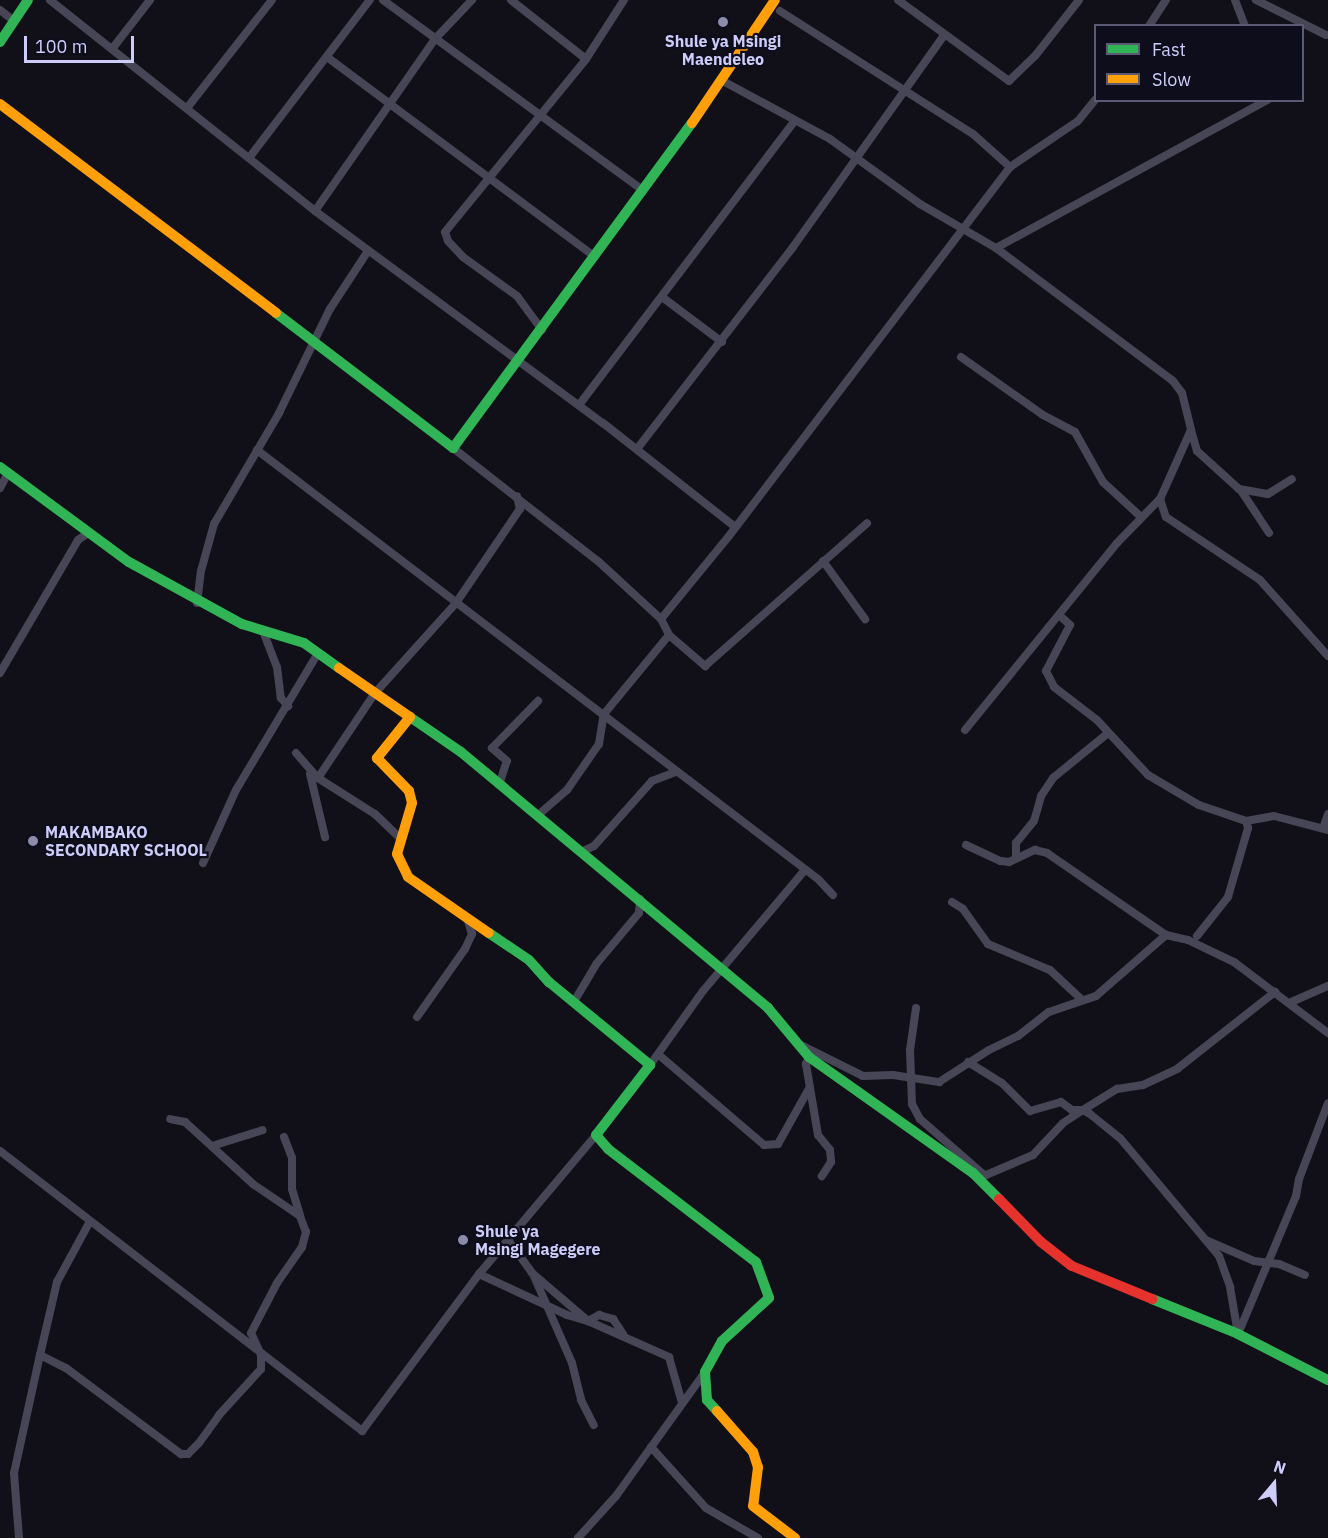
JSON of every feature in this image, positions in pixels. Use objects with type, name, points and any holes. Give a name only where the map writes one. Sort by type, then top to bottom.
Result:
[{"type":"main road","points":[[0,42],[12,20],[28,0]]},
{"type":"main road","points":[[0,104],[314,346],[453,448],[595,258],[775,0]]},
{"type":"main road","points":[[4,470],[88,533],[197,603],[263,631],[304,643],[410,717],[499,785],[640,899],[768,1008],[809,1057],[973,1173],[1041,1242],[1072,1266],[1238,1334],[1328,1380]]},
{"type":"main road","points":[[410,717],[377,758],[409,791],[412,803],[397,854],[408,877],[529,960],[549,982],[575,1000],[650,1065],[596,1135],[608,1149],[756,1262],[769,1298],[722,1341],[705,1372],[711,1408],[753,1452],[758,1467],[753,1506],[795,1538]]},
{"type":"street","points":[[50,0],[315,211],[579,405],[735,527]]},
{"type":"street","points":[[112,49],[150,0]]},
{"type":"street","points":[[187,108],[272,0]]},
{"type":"street","points":[[249,158],[370,0]]},
{"type":"street","points":[[383,0],[643,190]]},
{"type":"street","points":[[315,211],[435,39],[472,0]]},
{"type":"street","points":[[511,0],[586,59]]},
{"type":"street","points":[[542,330],[517,296],[464,257],[445,236],[487,178],[586,59],[624,0]]},
{"type":"street","points":[[897,0],[1010,81],[1035,56],[1079,0]]},
{"type":"street","points":[[1150,24],[1166,0]]},
{"type":"street","points":[[1236,0],[1244,24]]},
{"type":"street","points":[[1256,0],[1326,35]]},
{"type":"street","points":[[0,10],[12,20]]},
{"type":"street","points":[[780,10],[973,134],[1010,167]]},
{"type":"street","points":[[637,449],[722,342],[858,159],[944,35]]},
{"type":"street","points":[[327,57],[595,258]]},
{"type":"street","points":[[721,80],[794,122],[830,139],[962,229],[996,248],[1173,381],[1182,393],[1197,450],[1239,489],[1269,533]]},
{"type":"street","points":[[661,619],[735,527],[1010,167],[1078,121],[1094,100]]},
{"type":"street","points":[[996,248],[1264,102]]},
{"type":"street","points":[[579,405],[794,122]]},
{"type":"street","points":[[197,603],[201,571],[214,524],[314,346],[330,309],[368,251]]},
{"type":"street","points":[[662,297],[722,342]]},
{"type":"street","points":[[961,357],[1043,415],[1075,432],[1103,482],[1140,517]]},
{"type":"street","points":[[965,730],[1140,517],[1160,499],[1191,430]]},
{"type":"street","points":[[453,448],[599,562],[661,619],[669,635],[705,666],[867,523]]},
{"type":"street","points":[[257,450],[604,714],[833,895]]},
{"type":"street","points":[[0,488],[4,470]]},
{"type":"street","points":[[1239,489],[1268,494],[1292,479]]},
{"type":"street","points":[[318,778],[375,693],[456,603],[520,509],[517,496]]},
{"type":"street","points":[[1160,499],[1172,525],[1260,580],[1328,656]]},
{"type":"street","points":[[0,673],[78,540],[88,533]]},
{"type":"street","points":[[823,561],[865,619]]},
{"type":"street","points":[[1059,615],[1070,625],[1046,671],[1054,687],[1097,720],[1157,782],[1199,805],[1246,821],[1274,816],[1326,829],[1328,814]]},
{"type":"street","points":[[263,631],[277,667],[281,698],[288,706]]},
{"type":"street","points":[[537,816],[556,796],[567,790],[582,771],[599,744],[604,714],[669,635]]},
{"type":"street","points":[[202,863],[236,790],[318,653]]},
{"type":"street","points":[[499,785],[507,761],[492,748],[538,701]]},
{"type":"street","points":[[1016,856],[1016,843],[1034,821],[1041,796],[1053,778],[1108,733]]},
{"type":"street","points":[[296,753],[308,770],[375,814],[402,840]]},
{"type":"street","points":[[308,770],[325,837]]},
{"type":"street","points":[[581,852],[594,846],[652,781],[676,772]]},
{"type":"street","points":[[1197,936],[1228,897],[1248,828],[1246,821]]},
{"type":"street","points":[[966,844],[1001,861],[1009,862],[1016,856],[1035,850],[1065,862],[1126,911],[1166,935],[1214,951],[1275,992],[1328,1033]]},
{"type":"street","points":[[650,1065],[721,969],[804,871]]},
{"type":"street","points":[[575,1000],[597,963],[639,913],[640,899]]},
{"type":"street","points":[[952,902],[963,909],[988,944],[1050,970],[1081,999]]},
{"type":"street","points":[[417,1017],[465,949],[472,934],[467,918]]},
{"type":"street","points":[[797,1043],[863,1076],[913,1078],[939,1082],[968,1062],[1018,1036],[1049,1012],[1081,999],[1096,996],[1114,983],[1166,935]]},
{"type":"street","points":[[1289,1003],[1328,986]]},
{"type":"street","points":[[973,1173],[986,1175],[1033,1155],[1063,1123],[1116,1089],[1143,1084],[1177,1069],[1275,992]]},
{"type":"street","points":[[916,1008],[910,1050],[913,1078],[912,1104],[920,1119],[986,1175]]},
{"type":"street","points":[[659,1055],[764,1145],[778,1144],[810,1087]]},
{"type":"street","points":[[809,1057],[810,1087],[818,1135],[830,1150],[831,1162],[822,1176]]},
{"type":"street","points":[[968,1062],[1002,1083],[1030,1111],[1061,1102],[1072,1110],[1083,1110],[1120,1138],[1184,1218],[1207,1240],[1218,1256],[1230,1287],[1238,1334]]},
{"type":"street","points":[[1238,1334],[1265,1264],[1293,1206],[1328,1103]]},
{"type":"street","points":[[170,1119],[185,1122],[253,1184],[300,1216]]},
{"type":"street","points":[[212,1146],[263,1130]]},
{"type":"street","points":[[0,1151],[89,1223],[362,1431],[479,1274],[596,1135]]},
{"type":"street","points":[[40,1355],[66,1368],[181,1454],[188,1454],[261,1369],[261,1355],[251,1334],[277,1283],[302,1247],[306,1232],[292,1189],[292,1158],[284,1137]]},
{"type":"street","points":[[19,1538],[14,1473],[40,1355],[57,1282],[89,1223]]},
{"type":"street","points":[[1207,1240],[1265,1264],[1279,1264],[1305,1275]]},
{"type":"street","points":[[509,1241],[532,1273],[594,1425]]},
{"type":"street","points":[[532,1273],[588,1321]]},
{"type":"street","points":[[479,1274],[547,1307],[623,1335],[669,1357],[682,1404]]},
{"type":"street","points":[[578,1538],[616,1496],[705,1372]]},
{"type":"street","points":[[651,1447],[706,1508],[759,1538]]},
{"type":"traffic: fast","points":[[0,42],[28,0]]},
{"type":"traffic: fast","points":[[276,313],[453,448],[692,123]]},
{"type":"traffic: fast","points":[[0,467],[129,562],[242,624],[304,643],[339,668]]},
{"type":"traffic: fast","points":[[410,717],[461,752],[768,1008],[809,1057],[973,1173],[999,1199]]},
{"type":"traffic: fast","points":[[489,933],[529,960],[549,982],[650,1065],[596,1135],[608,1149],[756,1262],[769,1298],[722,1341],[705,1372],[707,1400],[717,1411]]},
{"type":"traffic: fast","points":[[1152,1299],[1238,1334],[1328,1380]]},
{"type":"traffic: slow","points":[[692,123],[775,0]]},
{"type":"traffic: slow","points":[[0,104],[276,313]]},
{"type":"traffic: slow","points":[[339,668],[410,717],[377,758],[409,791],[412,803],[397,854],[408,877],[489,933]]},
{"type":"traffic: slow","points":[[717,1411],[753,1452],[758,1467],[753,1506],[795,1538]]},
{"type":"traffic: jam","points":[[999,1199],[1041,1242],[1072,1266],[1152,1299]]},
{"type":"place","name":"Shule ya Msingi Maendeleo","points":[[723,22]]},
{"type":"place","name":"MAKAMBAKO SECONDARY SCHOOL","points":[[33,841]]},
{"type":"place","name":"Shule ya Msingi Magegere","points":[[463,1240]]}]
